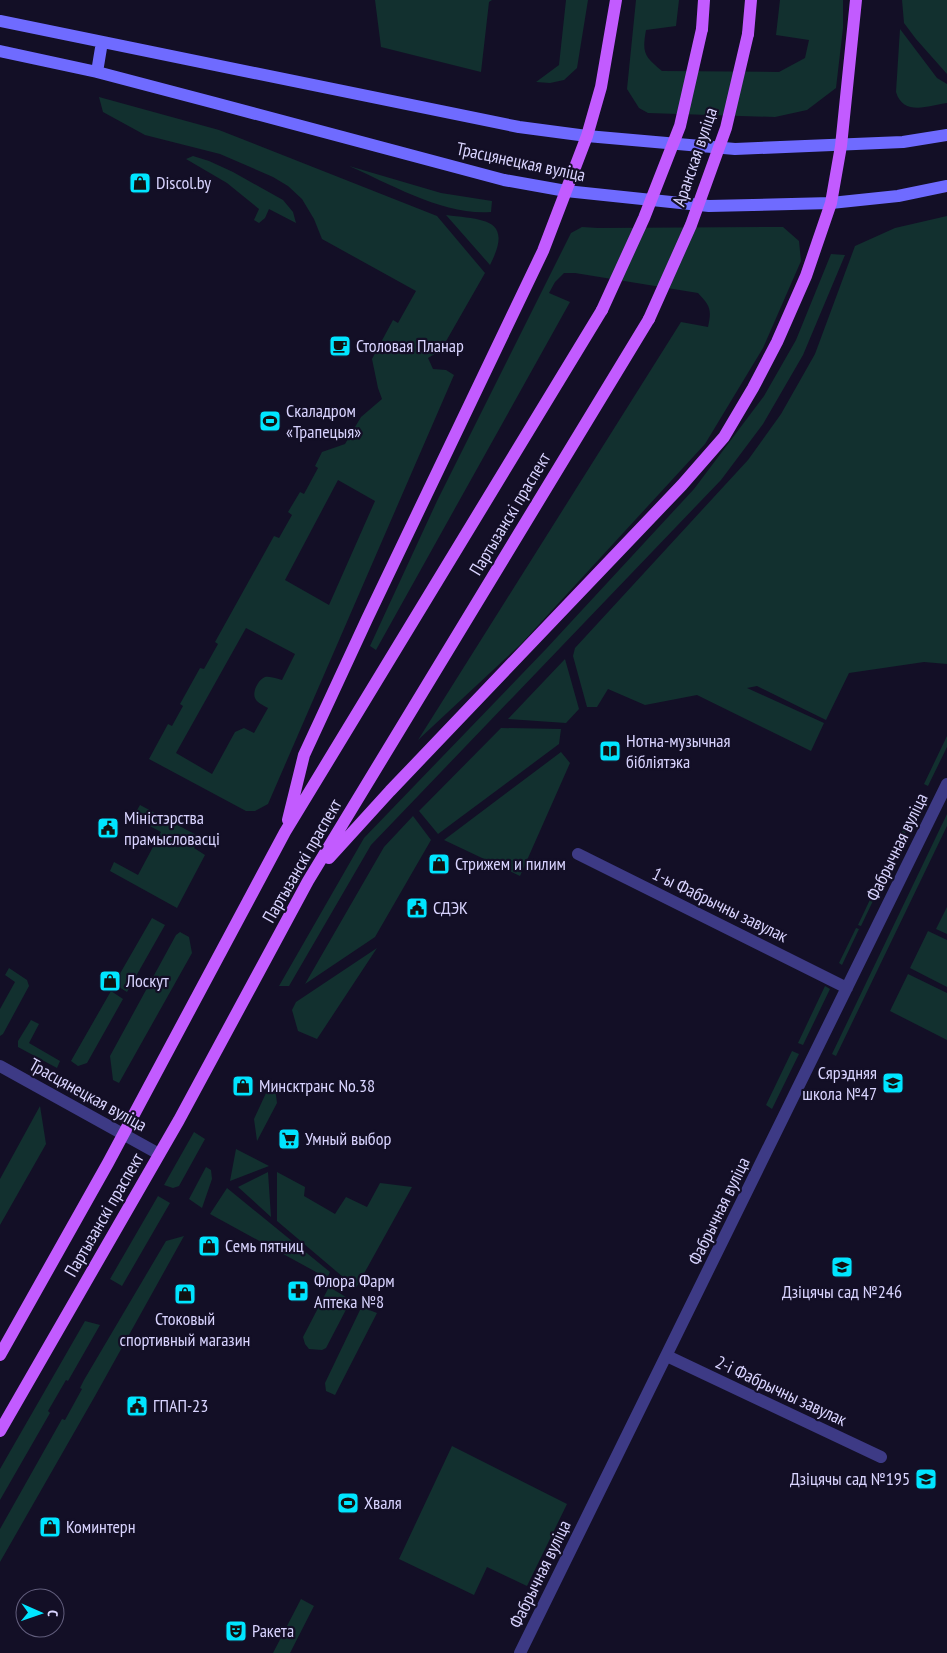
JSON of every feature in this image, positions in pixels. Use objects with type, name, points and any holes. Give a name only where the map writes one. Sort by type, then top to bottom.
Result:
[{"type":"main road","points":[[285,832],[304,756],[367,619],[543,251],[587,136],[601,88],[616,0]]},
{"type":"main road","name":"Аранская вуліца","points":[[602,310],[644,218],[680,126],[702,29],[704,0]]},
{"type":"main road","name":"Аранская вуліца","points":[[649,319],[691,225],[726,128],[748,34],[751,0]]},
{"type":"main road","points":[[308,880],[390,791],[682,485],[724,437],[777,342],[806,276],[831,203],[841,146],[856,0]]},
{"type":"main road","name":"Трасцянецкая вуліца","points":[[0,21],[519,127],[587,136],[735,149],[903,142],[947,135]]},
{"type":"main road","points":[[97,72],[102,42]]},
{"type":"main road","name":"Трасцянецкая вуліца","points":[[0,51],[97,72],[504,180],[566,191],[708,206],[831,203],[898,196],[947,186]]},
{"type":"main road","name":"Партызанскі праспект","points":[[0,1355],[123,1135],[285,832],[602,310]]},
{"type":"main road","name":"Партызанскі праспект","points":[[0,1430],[193,1094],[308,880],[649,319]]},
{"type":"street","name":"Фабрычная вуліца","points":[[520,1653],[947,784]]},
{"type":"street","name":"1-ы Фабрычны завулак","points":[[578,854],[847,988]]},
{"type":"street","name":"Трасцянецкая вуліца","points":[[0,1066],[159,1154]]},
{"type":"street","name":"2-і Фабрычны завулак","points":[[667,1356],[881,1458]]},
{"type":"green space","points":[[375,0],[492,0],[489,2],[481,72],[381,47]]},
{"type":"green space","points":[[566,0],[588,0],[577,68],[564,80],[550,83],[536,82],[559,65]]},
{"type":"green space","points":[[636,0],[679,0],[676,26],[646,30],[644,44],[646,54],[662,71],[779,72],[805,58],[809,40],[776,35],[780,0],[843,0],[843,28],[836,88],[807,110],[775,117],[648,113],[639,108],[627,89]]},
{"type":"green space","points":[[902,0],[947,0],[947,74],[904,23]]},
{"type":"green space","points":[[900,29],[937,78],[947,84],[947,103],[917,108],[904,104],[899,99],[896,92]]},
{"type":"green space","points":[[99,97],[219,130],[437,216],[485,273],[441,350],[428,358],[433,369],[446,370],[454,375],[268,804],[255,811],[246,811],[149,759],[168,724],[172,726],[183,706],[180,704],[200,668],[204,669],[218,644],[215,642],[274,536],[279,538],[292,515],[288,512],[300,492],[304,494],[318,468],[315,466],[322,452],[345,444],[361,417],[382,399],[372,359],[393,320],[398,323],[416,291],[322,239],[314,219],[302,199],[288,186],[273,177],[220,154],[145,135],[103,112]],"holes":[[[338,480],[375,501],[329,605],[285,580]],[[246,628],[295,654],[282,680],[265,677],[258,683],[254,692],[255,698],[259,703],[268,708],[254,733],[244,728],[235,732],[212,774],[176,753]]]},
{"type":"green space","points":[[193,156],[233,172],[283,200],[293,212],[296,223],[269,209],[265,218],[259,223],[254,220],[259,209],[227,183],[186,159]]},
{"type":"green space","points":[[349,166],[441,193],[492,201],[491,212],[473,212],[437,204],[400,190]]},
{"type":"green space","points":[[446,215],[483,221],[491,224],[497,230],[499,238],[497,250],[490,265]]},
{"type":"green space","points":[[947,216],[947,664],[924,662],[849,673],[826,720],[757,686],[747,688],[824,723],[811,751],[697,695],[645,705],[608,689],[597,707],[587,707],[573,656],[575,648],[748,460],[781,414],[815,354],[855,246],[895,228]]},
{"type":"green space","points":[[582,227],[783,227],[799,241],[801,261],[763,348],[705,444],[521,644],[418,740],[681,322],[708,327],[709,308],[698,293],[575,273],[564,273],[555,282],[549,293],[570,302],[376,650],[370,646],[437,501],[571,233]]},
{"type":"green space","points":[[831,254],[845,255],[803,355],[763,424],[721,480],[371,845],[289,986],[279,986],[364,838],[546,649],[694,489],[764,396],[796,340]]},
{"type":"green space","points":[[565,659],[579,709],[566,723],[508,719]]},
{"type":"green space","points":[[501,728],[561,729],[559,744],[438,834],[419,811]]},
{"type":"green space","points":[[947,736],[947,747],[928,786],[924,784]]},
{"type":"green space","points":[[561,752],[570,763],[520,876],[444,840]]},
{"type":"green space","points":[[919,796],[922,798],[861,926],[858,925]]},
{"type":"green space","points":[[140,805],[200,837],[194,848],[205,855],[177,908],[110,871],[114,862],[138,875],[161,832],[133,817]]},
{"type":"green space","points":[[947,814],[947,826],[836,1056],[832,1054]]},
{"type":"green space","points":[[413,816],[431,840],[375,937],[305,984],[384,847]]},
{"type":"green space","points":[[947,907],[947,934],[936,929]]},
{"type":"green space","points":[[152,918],[165,925],[127,992],[114,984]]},
{"type":"green space","points":[[856,928],[859,929],[842,965],[839,963]]},
{"type":"green space","points":[[928,931],[947,940],[947,987],[910,968]]},
{"type":"green space","points":[[180,932],[189,937],[192,953],[119,1083],[113,1080],[110,1056],[176,935]]},
{"type":"green space","points":[[377,948],[317,1039],[298,1031],[292,1010],[296,1002]]},
{"type":"green space","points":[[9,968],[27,980],[29,986],[3,1034],[0,1036],[0,1009],[15,982],[5,975]]},
{"type":"green space","points":[[908,974],[947,993],[947,1040],[890,1011]]},
{"type":"green space","points":[[825,986],[830,989],[803,1045],[798,1043]]},
{"type":"green space","points":[[111,991],[123,999],[87,1063],[78,1066],[71,1061]]},
{"type":"green space","points":[[31,1020],[39,1024],[29,1043],[60,1061],[57,1068],[18,1047],[18,1041]]},
{"type":"green space","points":[[792,1051],[799,1054],[772,1109],[766,1105]]},
{"type":"green space","points":[[271,1088],[275,1088],[277,1103],[257,1141],[254,1119],[266,1093]]},
{"type":"green space","points":[[40,1106],[46,1144],[0,1225],[0,1179]]},
{"type":"green space","points":[[194,1132],[205,1139],[179,1186],[173,1188],[164,1185]]},
{"type":"green space","points":[[236,1149],[269,1166],[230,1181]]},
{"type":"green space","points":[[206,1167],[211,1170],[212,1179],[202,1208],[189,1199]]},
{"type":"green space","points":[[268,1172],[271,1217],[238,1187]]},
{"type":"green space","points":[[277,1172],[305,1187],[304,1196],[335,1214],[346,1197],[367,1207],[380,1183],[412,1187],[356,1288],[277,1221]]},
{"type":"green space","points":[[227,1188],[330,1272],[327,1278],[210,1214]]},
{"type":"green space","points":[[158,1196],[170,1203],[122,1286],[110,1279]]},
{"type":"green space","points":[[184,1236],[0,1562],[0,1529],[62,1419],[65,1420],[82,1389],[80,1388],[84,1380],[166,1241]]},
{"type":"green space","points":[[329,1287],[351,1300],[326,1348],[322,1350],[309,1349],[303,1337]]},
{"type":"green space","points":[[364,1308],[377,1313],[335,1395],[326,1391],[325,1383],[360,1310]]},
{"type":"green space","points":[[85,1321],[100,1325],[68,1381],[66,1380],[48,1411],[50,1413],[0,1500],[0,1469]]},
{"type":"green space","points":[[452,1446],[567,1504],[527,1586],[487,1567],[474,1595],[399,1559]]},
{"type":"green space","points":[[301,1599],[314,1606],[290,1653],[273,1653]]},
{"type":"place","name":"Discol.by","points":[[140,183]]},
{"type":"place","name":"Столовая Планар","points":[[340,346]]},
{"type":"place","name":"Скаладром «Трапецыя»","points":[[270,421]]},
{"type":"place","name":"Нотна-музычная бібліятэка","points":[[610,751]]},
{"type":"place","name":"Міністэрства прамысловасці","points":[[108,828]]},
{"type":"place","name":"Стрижем и пилим","points":[[439,864]]},
{"type":"place","name":"СДЭК","points":[[417,908]]},
{"type":"place","name":"Лоскут","points":[[110,981]]},
{"type":"place","name":"Сярэдняя школа №47","points":[[893,1083]]},
{"type":"place","name":"Минсктранс No.38","points":[[243,1086]]},
{"type":"place","name":"Умный выбор","points":[[289,1139]]},
{"type":"place","name":"Семь пятниц","points":[[209,1246]]},
{"type":"place","name":"Дзіцячы сад №246","points":[[842,1267]]},
{"type":"place","name":"Флора Фарм Аптека №8","points":[[298,1291]]},
{"type":"place","name":"Стоковый спортивный магазин","points":[[185,1294]]},
{"type":"place","name":"ГПАП-23","points":[[137,1406]]},
{"type":"place","name":"Дзіцячы сад №195","points":[[926,1479]]},
{"type":"place","name":"Хваля","points":[[348,1503]]},
{"type":"place","name":"Коминтерн","points":[[50,1527]]},
{"type":"place","name":"Ракета","points":[[236,1631]]}]
